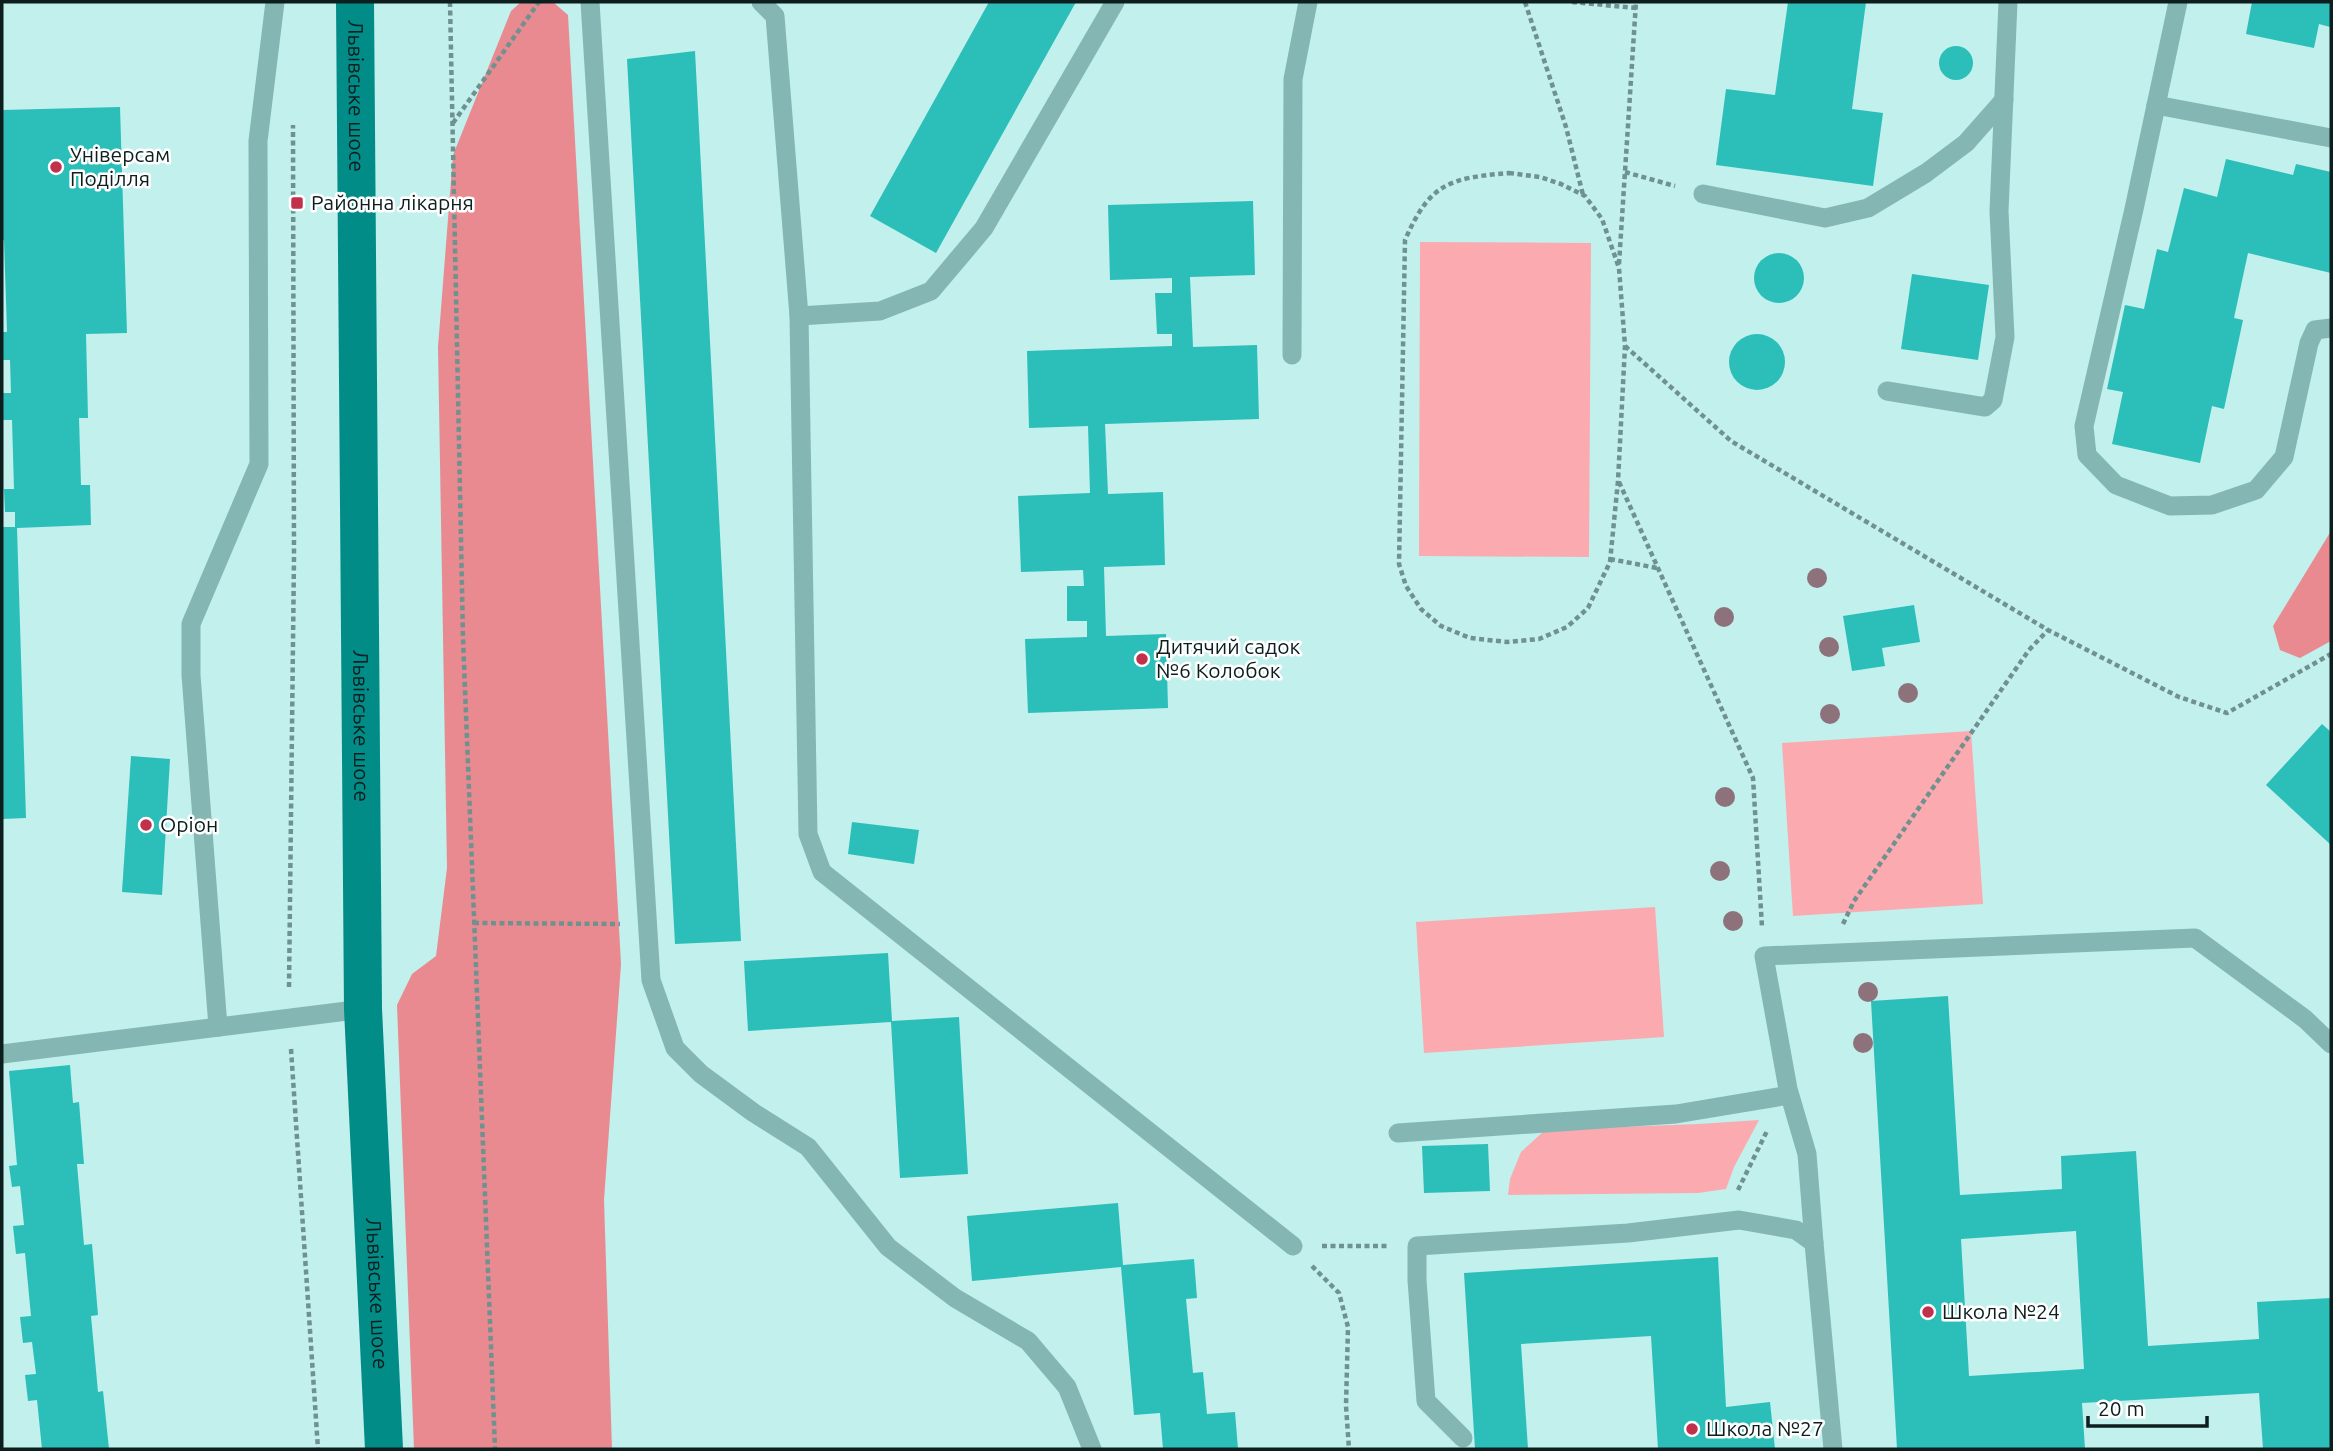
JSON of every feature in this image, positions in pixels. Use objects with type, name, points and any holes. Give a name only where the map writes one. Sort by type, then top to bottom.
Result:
[{"type":"main road","name":"Львівське шосе","points":[[355,2],[363,1009],[384,1449]]},
{"type":"lane","points":[[218,1027],[191,675],[191,624],[259,464],[258,141],[275,2]]},
{"type":"lane","points":[[590,2],[651,980],[675,1048],[701,1074],[754,1113],[808,1147],[888,1247],[955,1298],[1028,1341],[1067,1387],[1091,1449]]},
{"type":"lane","points":[[761,2],[775,16],[799,316],[808,834],[822,872],[1293,1246]]},
{"type":"lane","points":[[799,316],[880,311],[931,291],[984,228],[1115,2]]},
{"type":"lane","points":[[1292,355],[1293,79],[1308,2]]},
{"type":"lane","points":[[1887,391],[1985,407],[1993,400],[2005,337],[1998,211],[2008,2]]},
{"type":"lane","points":[[2178,2],[2084,426],[2087,455],[2116,485],[2170,506],[2212,505],[2256,490],[2284,457],[2309,343],[2315,330],[2331,328]]},
{"type":"lane","points":[[1703,194],[1825,218],[1868,208],[1926,173],[1966,144],[2004,100]]},
{"type":"lane","points":[[2156,105],[2331,138]]},
{"type":"lane","points":[[1833,1449],[1807,1154],[1789,1095],[1764,956],[2195,938],[2305,1020],[2331,1044]]},
{"type":"lane","points":[[2,1054],[363,1009]]},
{"type":"lane","points":[[1398,1133],[1676,1114],[1789,1095]]},
{"type":"lane","points":[[1463,1438],[1426,1401],[1417,1246],[1615,1234],[1739,1220],[1796,1230],[1814,1243]]},
{"type":"path","points":[[450,2],[463,638],[495,1449]]},
{"type":"path","points":[[453,124],[539,2]]},
{"type":"path","points":[[1525,2],[1566,127],[1583,195],[1602,219],[1619,268]]},
{"type":"path","points":[[1572,2],[1636,8]]},
{"type":"path","points":[[1583,195],[1540,177],[1509,173],[1459,180],[1433,194],[1417,215],[1405,240],[1399,564],[1406,586],[1420,609],[1441,626],[1470,638],[1507,642],[1539,639],[1567,626],[1588,608],[1610,559],[1619,481],[1625,346],[1619,268],[1636,2]]},
{"type":"path","points":[[293,124],[294,557],[289,1018],[318,1449]]},
{"type":"path","points":[[1625,172],[1703,194]]},
{"type":"path","points":[[1625,346],[1731,442],[2048,630],[2179,697],[2227,713],[2331,654]]},
{"type":"path","points":[[1619,481],[1753,778],[1764,956]]},
{"type":"path","points":[[1610,559],[1658,568]]},
{"type":"path","points":[[1831,953],[1854,901],[2029,650],[2048,630]]},
{"type":"path","points":[[474,923],[647,924]]},
{"type":"path","points":[[1721,1223],[1766,1133],[1789,1095]]},
{"type":"path","points":[[1293,1246],[1375,1246]]},
{"type":"path","points":[[1293,1246],[1339,1293],[1348,1327],[1346,1406],[1349,1449]]},
{"type":"shaded area","points":[[521,2],[553,2],[568,15],[621,964],[604,1200],[612,1449],[414,1449],[397,1005],[412,974],[436,956],[447,868],[438,347],[453,155],[511,11]]},
{"type":"shaded area","points":[[1420,242],[1591,243],[1589,557],[1419,556]]},
{"type":"shaded area","points":[[2331,531],[2331,641],[2300,658],[2280,650],[2273,626]]},
{"type":"shaded area","points":[[1971,731],[1983,904],[1793,916],[1782,743]]},
{"type":"shaded area","points":[[1655,907],[1664,1037],[1424,1053],[1416,922]]},
{"type":"shaded area","points":[[1759,1120],[1734,1167],[1726,1189],[1698,1193],[1508,1195],[1510,1179],[1521,1152],[1545,1130]]},
{"type":"building","points":[[989,2],[1076,2],[936,253],[870,216]]},
{"type":"building","points":[[1788,2],[1866,2],[1852,109],[1883,113],[1873,186],[1716,165],[1726,89],[1775,95]]},
{"type":"building","points":[[2252,2],[2331,2],[2330,27],[2319,24],[2314,48],[2246,34]]},
{"type":"building","points":[[1956,46],[1968,51],[1973,63],[1968,75],[1956,80],[1944,75],[1939,63],[1944,51]]},
{"type":"building","points":[[695,51],[741,941],[675,944],[627,59]]},
{"type":"building","points":[[120,107],[127,333],[86,334],[88,418],[79,418],[81,485],[90,485],[91,525],[17,528],[26,818],[2,819],[2,527],[15,527],[15,512],[5,512],[4,489],[14,489],[12,420],[2,420],[2,393],[11,393],[10,360],[2,360],[2,332],[7,332],[2,240],[2,110]]},
{"type":"building","points":[[2226,159],[2293,175],[2296,164],[2331,172],[2331,273],[2248,253],[2234,318],[2243,320],[2224,409],[2212,406],[2200,463],[2112,444],[2123,392],[2107,389],[2125,305],[2144,309],[2157,249],[2168,252],[2184,188],[2217,197]]},
{"type":"building","points":[[1253,201],[1255,275],[1190,277],[1193,347],[1257,345],[1259,419],[1105,424],[1108,494],[1163,492],[1165,565],[1104,567],[1106,636],[1166,634],[1168,708],[1028,713],[1025,639],[1087,637],[1087,621],[1067,621],[1067,586],[1084,586],[1083,570],[1021,572],[1018,496],[1090,493],[1088,426],[1029,428],[1027,351],[1172,346],[1172,334],[1157,334],[1155,293],[1172,293],[1172,278],[1110,280],[1108,205]]},
{"type":"building","points":[[1779,253],[1797,260],[1804,278],[1797,296],[1779,303],[1761,296],[1754,278],[1761,260]]},
{"type":"building","points":[[1912,274],[1989,285],[1978,360],[1901,349]]},
{"type":"building","points":[[1751,334],[1763,334],[1773,338],[1781,346],[1785,362],[1781,378],[1773,386],[1763,390],[1751,390],[1741,386],[1733,378],[1729,368],[1729,356],[1733,346],[1741,338]]},
{"type":"building","points":[[1914,605],[1920,642],[1882,648],[1885,666],[1852,671],[1843,616]]},
{"type":"building","points":[[2322,724],[2331,732],[2331,845],[2266,785]]},
{"type":"building","points":[[131,756],[170,759],[162,895],[122,892]]},
{"type":"building","points":[[852,822],[919,830],[914,864],[848,854]]},
{"type":"building","points":[[888,953],[892,1021],[959,1017],[968,1174],[900,1178],[891,1022],[748,1031],[744,961]]},
{"type":"building","points":[[1948,996],[1960,1195],[2062,1189],[2061,1156],[2136,1151],[2148,1346],[2259,1339],[2257,1302],[2331,1298],[2331,1449],[2263,1449],[2259,1393],[2082,1403],[2085,1449],[1897,1449],[1871,1001]],"holes":[[[2076,1231],[2084,1369],[1969,1376],[1961,1239]]]},
{"type":"building","points":[[70,1065],[73,1103],[79,1102],[84,1164],[77,1164],[84,1245],[92,1244],[98,1315],[91,1316],[98,1392],[103,1391],[109,1449],[42,1449],[37,1400],[28,1401],[25,1375],[36,1374],[32,1342],[23,1343],[20,1317],[31,1316],[25,1253],[16,1254],[13,1226],[24,1225],[20,1186],[12,1187],[9,1166],[17,1165],[9,1071]]},
{"type":"building","points":[[1488,1144],[1490,1191],[1424,1193],[1422,1146]]},
{"type":"building","points":[[1118,1203],[1123,1265],[1194,1259],[1197,1298],[1186,1299],[1193,1373],[1203,1372],[1207,1414],[1235,1412],[1238,1449],[1163,1449],[1160,1413],[1134,1415],[1121,1267],[972,1281],[967,1216]]},
{"type":"building","points":[[1718,1257],[1726,1407],[1770,1402],[1775,1449],[1658,1449],[1651,1336],[1521,1344],[1528,1449],[1475,1449],[1464,1273]]},
{"type":"place","name":"Універсам Поділля","points":[[56,167]]},
{"type":"place","name":"Районна лікарня","points":[[297,203]]},
{"type":"place","name":"Дитячий садок №6 Колобок","points":[[1142,659]]},
{"type":"place","name":"Оріон","points":[[146,825]]},
{"type":"place","name":"Школа №24","points":[[1928,1312]]},
{"type":"place","name":"Школа №27","points":[[1692,1429]]}]
